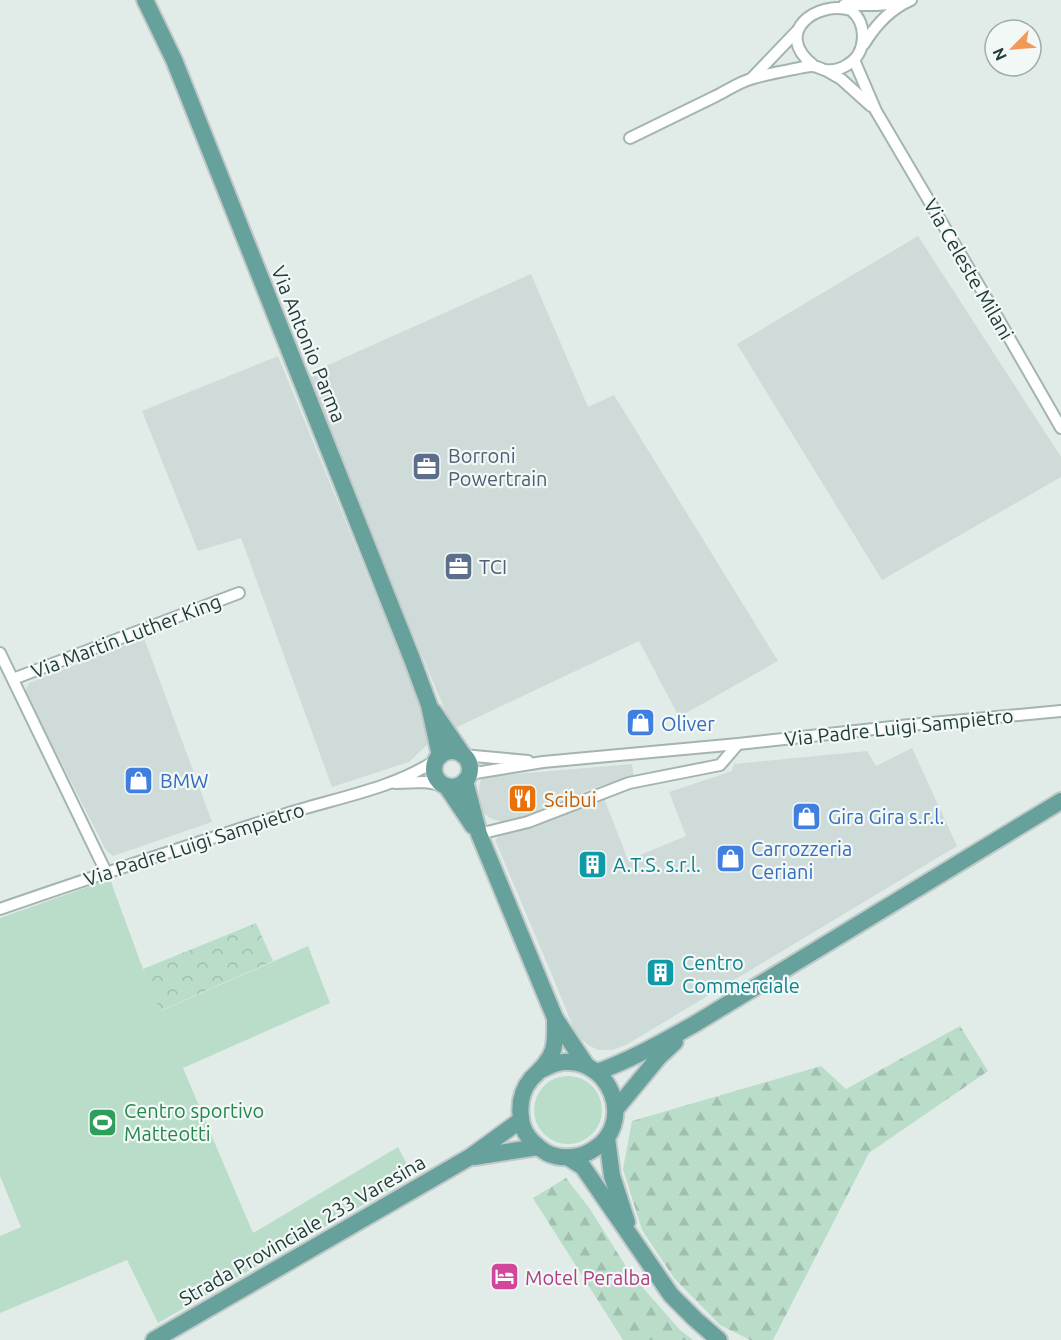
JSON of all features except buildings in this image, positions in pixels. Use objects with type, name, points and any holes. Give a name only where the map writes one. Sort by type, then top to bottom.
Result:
[{"type":"main road","name":"Via Antonio Parma","points":[[145,0],[174,60],[429,705],[438,758]]},
{"type":"main road","name":"Via Antonio Parma","points":[[429,705],[463,755]]},
{"type":"main road","points":[[479,834],[445,786],[439,782],[434,772],[438,758],[449,751],[459,752],[469,764],[467,778],[479,834],[555,1018],[592,1069],[604,1078],[613,1093],[616,1109],[614,1124],[607,1138],[590,1152],[569,1158],[553,1155],[538,1147],[527,1135],[521,1120],[522,1095],[530,1080],[543,1069],[552,1064],[569,1062],[592,1069],[634,1057],[693,1025],[1061,801]]},
{"type":"main road","points":[[445,786],[457,786],[467,778]]},
{"type":"main road","points":[[543,1069],[553,1051],[555,1018]]},
{"type":"main road","points":[[616,1109],[658,1057],[693,1025]]},
{"type":"main road","name":"Strada Provinciale 233 Varesina","points":[[154,1340],[470,1157],[521,1120]]},
{"type":"main road","points":[[607,1138],[612,1176],[632,1237]]},
{"type":"main road","name":"Strada Provinciale 233 Varesina","points":[[470,1157],[538,1147]]},
{"type":"main road","points":[[569,1158],[583,1167],[671,1295],[719,1340]]},
{"type":"street","points":[[752,78],[797,31],[804,15],[820,4],[876,5],[908,1]]},
{"type":"street","points":[[630,138],[752,78],[819,67],[837,69],[848,65],[854,60],[873,30],[887,15],[908,1]]},
{"type":"street","points":[[844,5],[859,19],[863,30],[862,47]]},
{"type":"street","points":[[797,31],[800,52],[806,59],[841,79],[876,111]]},
{"type":"street","points":[[854,60],[876,111]]},
{"type":"street","name":"Via Celeste Milani","points":[[876,111],[1061,428]]},
{"type":"street","name":"Via Martin Luther King","points":[[13,679],[239,593]]},
{"type":"street","name":"Via Martin Luther King","points":[[0,654],[106,872]]},
{"type":"street","name":"Via Padre Luigi Sampietro","points":[[467,778],[543,762],[1061,711]]},
{"type":"street","points":[[479,834],[528,822],[629,783],[720,765],[738,744]]},
{"type":"street","name":"Via Padre Luigi Sampietro","points":[[463,755],[543,762]]},
{"type":"street","name":"Via Padre Luigi Sampietro","points":[[0,909],[106,872],[389,783],[422,769],[438,758]]},
{"type":"street","name":"Via Padre Luigi Sampietro","points":[[389,783],[425,782],[445,786]]},
{"type":"shaded area","points":[[918,236],[1061,457],[1061,477],[882,580],[737,344]]},
{"type":"shaded area","points":[[531,274],[588,407],[614,395],[778,661],[679,717],[639,641],[453,729],[376,547],[308,374]]},
{"type":"shaded area","points":[[278,356],[430,728],[428,744],[409,762],[332,787],[241,538],[198,551],[142,411]]},
{"type":"shaded area","points":[[144,638],[212,822],[113,856],[106,850],[25,692],[29,683]]},
{"type":"shaded area","points":[[912,748],[957,846],[626,1045],[612,1050],[598,1050],[581,1039],[574,1029],[495,840],[502,832],[530,828],[604,798],[628,860],[686,836],[669,792],[732,771],[734,764],[867,751],[876,766]]},
{"type":"shaded area","points":[[632,764],[634,777],[586,791],[515,821],[502,822],[490,818],[484,814],[480,805],[479,790],[483,777]]},
{"type":"green space","name":"Centro sportivo Matteotti","points":[[110,879],[161,1011],[308,946],[330,1003],[183,1068],[253,1233],[398,1147],[413,1176],[158,1323],[127,1260],[0,1313],[0,1236],[21,1227],[0,1176],[0,918]]},
{"type":"green space","points":[[256,923],[273,961],[160,1011],[143,969]]},
{"type":"green space","points":[[960,1026],[988,1071],[869,1153],[773,1340],[750,1340],[720,1325],[674,1278],[642,1230],[623,1169],[632,1121],[821,1066],[846,1089]]},
{"type":"green space","points":[[568,1076],[581,1079],[592,1086],[599,1097],[602,1110],[599,1123],[592,1134],[581,1141],[568,1144],[555,1141],[544,1134],[537,1123],[534,1110],[537,1097],[544,1086],[555,1079]]},
{"type":"green space","points":[[566,1178],[590,1209],[630,1273],[680,1330],[693,1340],[623,1340],[533,1198]]},
{"type":"place","name":"Borroni Powertrain","points":[[427,467]]},
{"type":"place","name":"TCI","points":[[458,566]]},
{"type":"place","name":"Oliver","points":[[640,723]]},
{"type":"place","name":"BMW","points":[[139,780]]},
{"type":"place","name":"Scibui","points":[[523,799]]},
{"type":"place","name":"Gira Gira s.r.l.","points":[[807,816]]},
{"type":"place","name":"Carrozzeria Ceriani","points":[[730,859]]},
{"type":"place","name":"A.T.S. s.r.l.","points":[[592,864]]},
{"type":"place","name":"Centro Commerciale","points":[[661,973]]},
{"type":"place","name":"Centro sportivo Matteotti","points":[[103,1122]]},
{"type":"place","name":"Motel Peralba","points":[[504,1277]]}]
